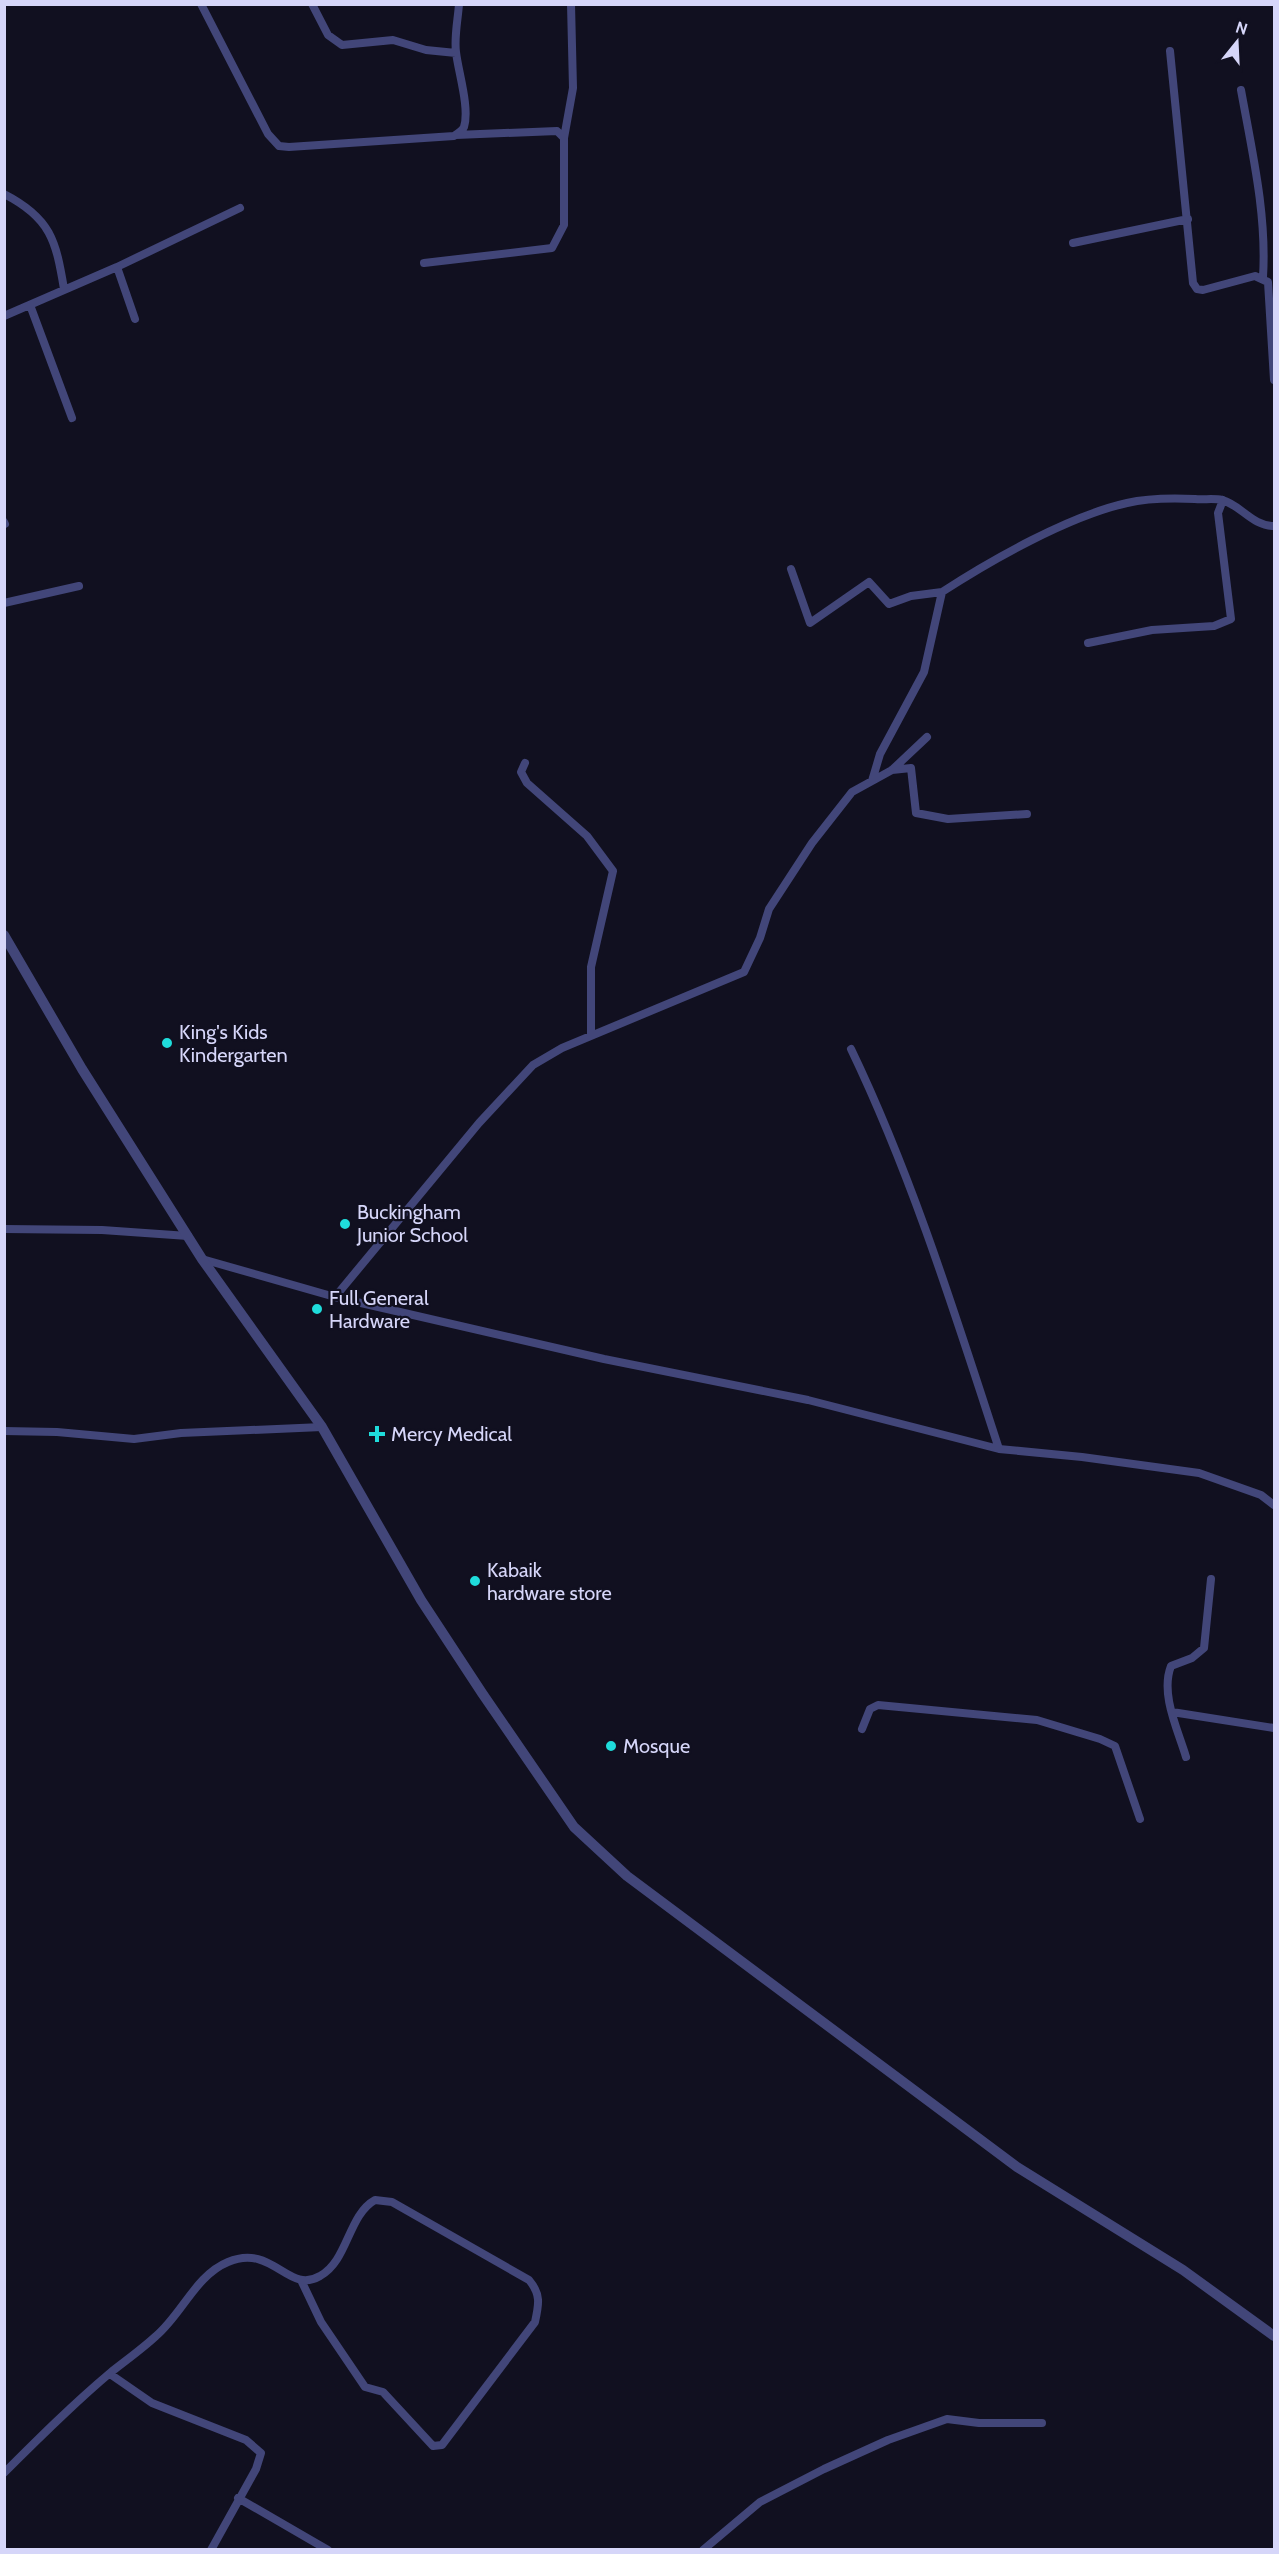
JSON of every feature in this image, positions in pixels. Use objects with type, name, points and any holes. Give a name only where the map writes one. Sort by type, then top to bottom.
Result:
[{"type":"street","points":[[201,4],[260,121],[279,146],[557,131],[564,138]]},
{"type":"street","points":[[312,4],[328,36],[342,45],[393,40],[426,50],[456,53]]},
{"type":"street","points":[[456,135],[464,127],[460,64],[456,53],[459,4]]},
{"type":"street","points":[[424,263],[552,248],[564,225],[564,138],[573,87],[571,4]]},
{"type":"street","points":[[1170,51],[1193,283],[1197,289],[1214,289],[1255,276],[1263,277],[1268,282],[1275,380]]},
{"type":"street","points":[[1241,90],[1256,175],[1264,258],[1263,277]]},
{"type":"street","points":[[4,194],[38,216],[57,246],[64,289]]},
{"type":"street","points":[[4,316],[117,267],[240,208]]},
{"type":"street","points":[[1073,243],[1188,219]]},
{"type":"street","points":[[117,267],[135,319]]},
{"type":"street","points":[[30,305],[72,418]]},
{"type":"street","points":[[791,569],[810,623],[869,582],[889,604],[911,596],[942,592],[1020,547],[1072,523],[1127,503],[1181,499],[1223,500],[1247,517],[1266,526],[1275,526]]},
{"type":"street","points":[[1088,643],[1152,630],[1214,627],[1231,619],[1218,513],[1223,500]]},
{"type":"street","points":[[4,603],[79,586]]},
{"type":"street","points":[[872,781],[880,754],[924,672],[942,592]]},
{"type":"street","points":[[334,1297],[479,1123],[533,1065],[591,1035],[744,972],[760,938],[769,909],[812,843],[852,792],[892,770],[927,737]]},
{"type":"street","points":[[525,763],[521,772],[527,783],[588,836],[613,871],[591,967],[591,1035]]},
{"type":"street","points":[[892,770],[911,768],[916,813],[948,819],[1027,814]]},
{"type":"street","points":[[4,935],[82,1069],[202,1259],[322,1427],[421,1600],[574,1827],[627,1876],[1017,2167],[1183,2270],[1275,2336]]},
{"type":"street","points":[[851,1048],[881,1112],[969,1357],[999,1449]]},
{"type":"street","points":[[4,1229],[102,1230],[188,1236]]},
{"type":"street","points":[[202,1259],[334,1297],[627,1364],[808,1400],[999,1449],[1082,1457],[1199,1473],[1261,1496],[1275,1505]]},
{"type":"street","points":[[4,1431],[57,1432],[134,1439],[181,1433],[322,1427]]},
{"type":"street","points":[[1186,1757],[1172,1712],[1167,1675],[1171,1666],[1192,1658],[1204,1648],[1211,1578]]},
{"type":"street","points":[[862,1729],[870,1709],[878,1705],[1024,1718],[1069,1729],[1115,1746],[1140,1819]]},
{"type":"street","points":[[1172,1712],[1275,1728]]},
{"type":"street","points":[[4,2473],[110,2374],[158,2335],[211,2271],[228,2262],[251,2257],[262,2259],[300,2280],[313,2280],[327,2271],[348,2242],[364,2209],[383,2199],[529,2280],[537,2290],[539,2304],[535,2322],[442,2445],[434,2446],[384,2392],[365,2387],[321,2322],[300,2280]]},
{"type":"street","points":[[110,2374],[152,2403],[246,2440],[261,2453],[256,2469],[211,2550]]},
{"type":"street","points":[[703,2550],[760,2502],[888,2440],[947,2419],[979,2423],[1042,2423]]},
{"type":"street","points":[[238,2498],[328,2550]]},
{"type":"place","name":"King's Kids Kindergarten","points":[[167,1043]]},
{"type":"place","name":"Buckingham Junior School","points":[[345,1224]]},
{"type":"place","name":"Full General Hardware","points":[[317,1309]]},
{"type":"place","name":"Mercy Medical","points":[[377,1434]]},
{"type":"place","name":"Kabaik hardware store","points":[[475,1581]]},
{"type":"place","name":"Mosque","points":[[611,1746]]}]
